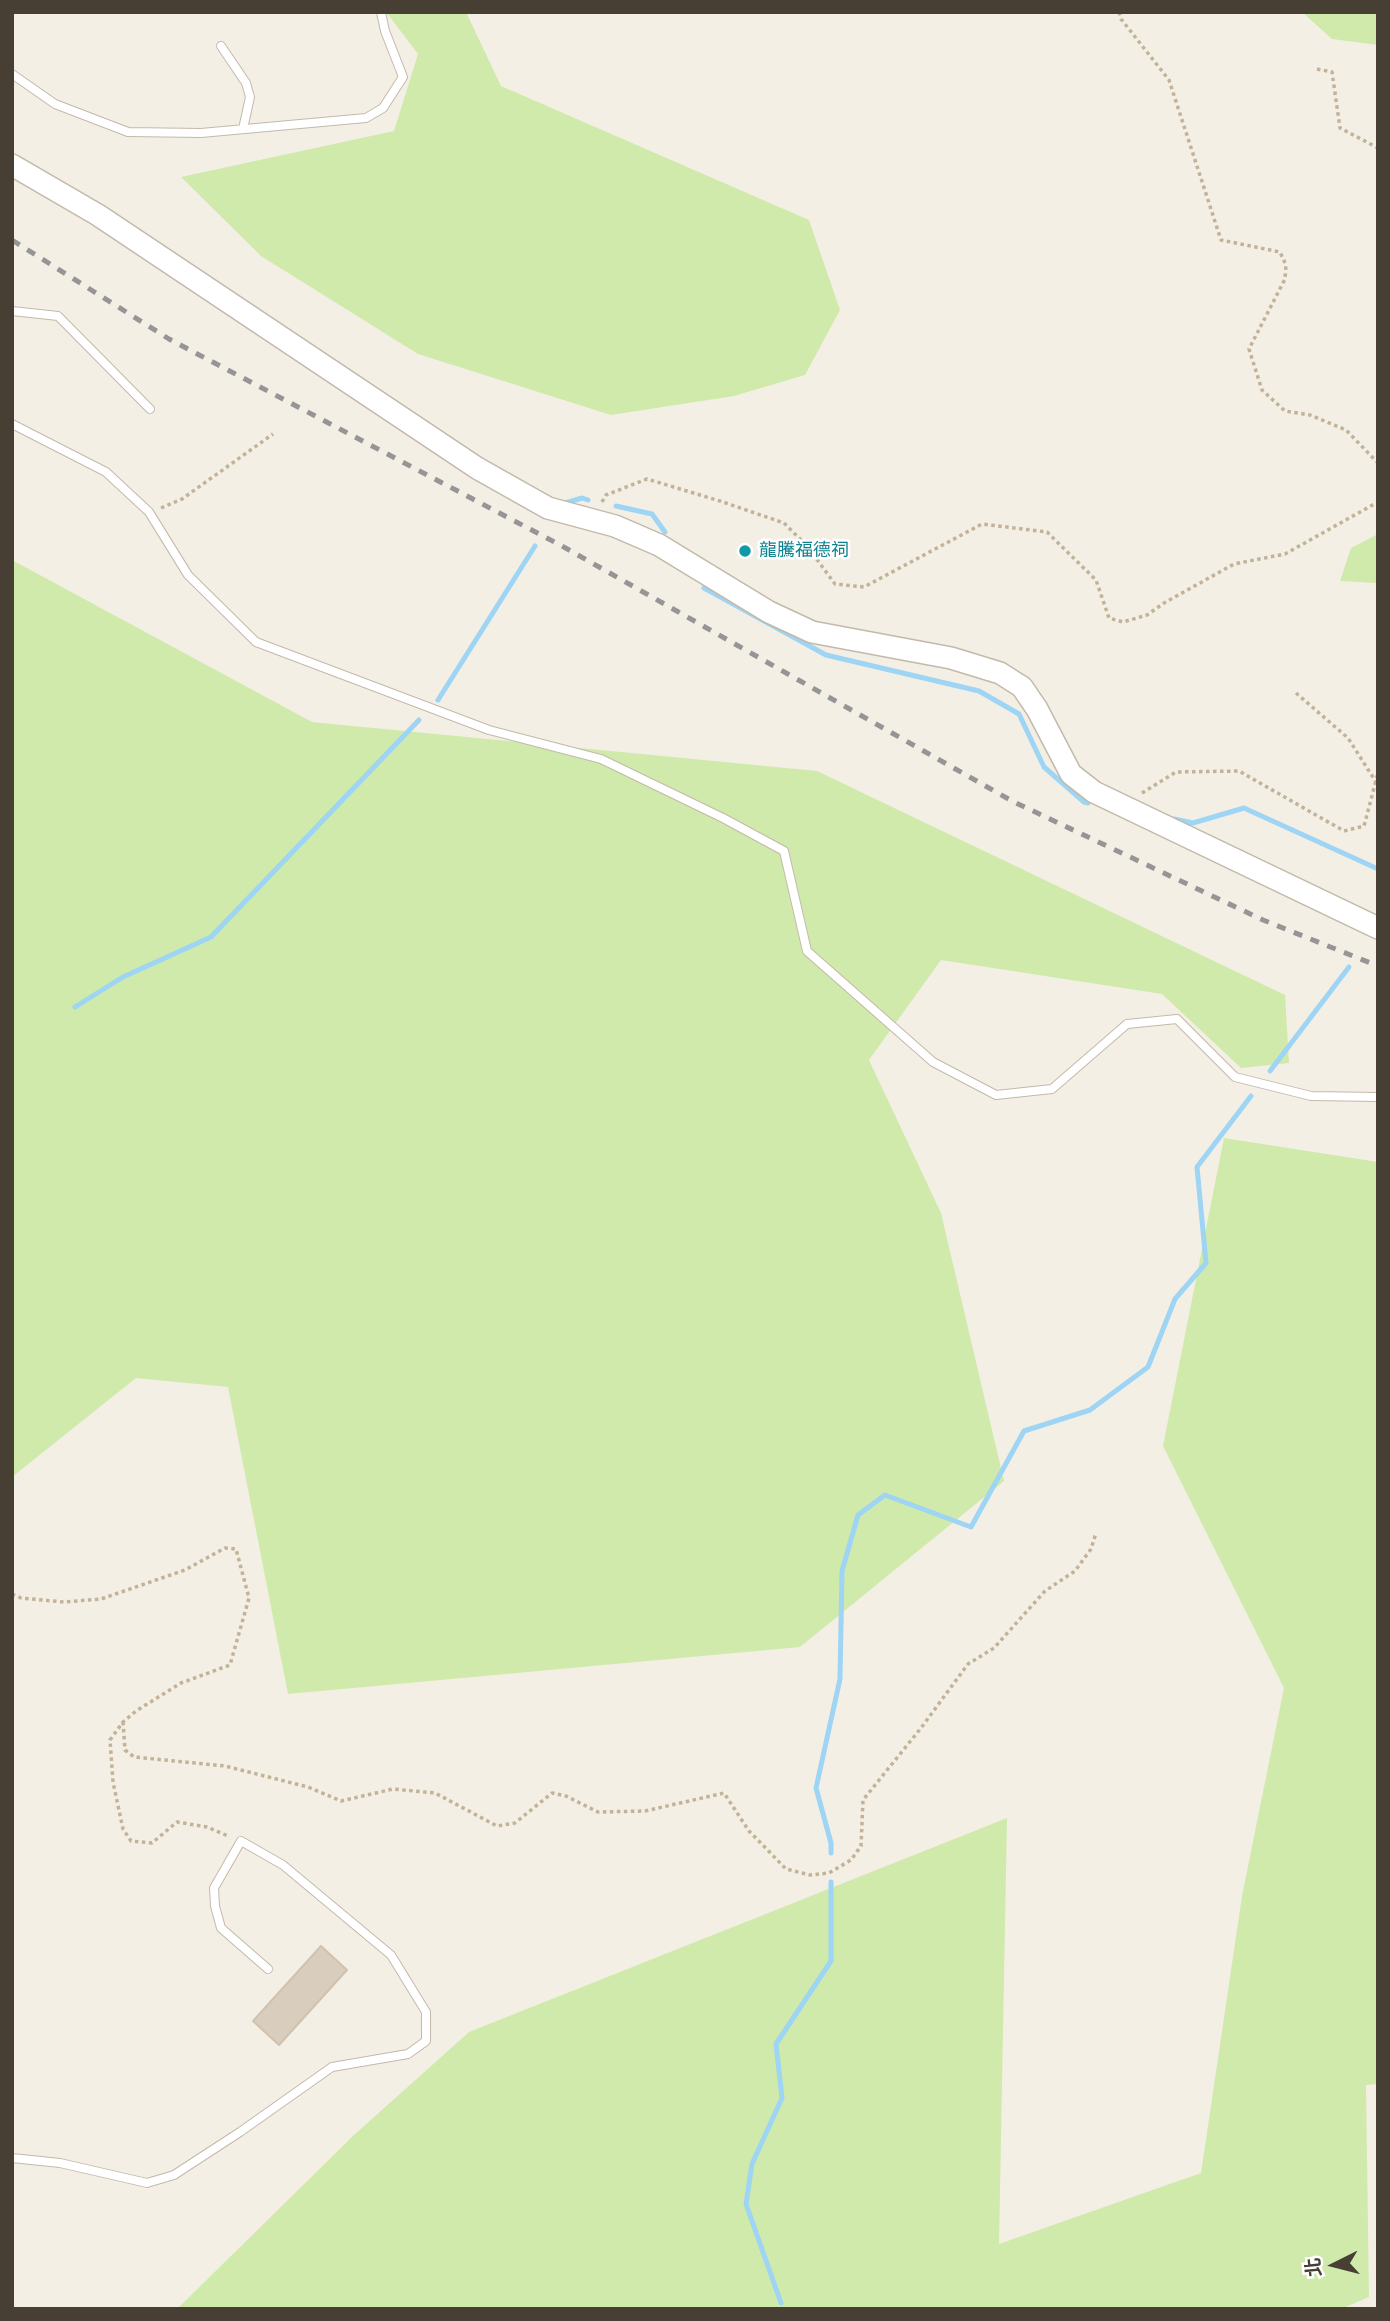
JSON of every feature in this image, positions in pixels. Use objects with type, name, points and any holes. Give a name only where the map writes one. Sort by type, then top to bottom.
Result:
[{"type":"street","points":[[12,165],[110,223],[477,468],[548,508],[615,526],[659,545],[769,612],[812,632],[951,658],[1000,673],[1022,687],[1037,709],[1071,774],[1094,792],[1378,928]]},
{"type":"lane","points":[[12,74],[55,104],[128,132],[201,133],[366,118],[383,108],[403,76],[385,31],[381,12]]},
{"type":"lane","points":[[221,46],[247,83],[250,97],[243,129]]},
{"type":"lane","points":[[12,311],[58,316],[150,409]]},
{"type":"lane","points":[[12,424],[106,472],[149,512],[188,575],[256,642],[489,730],[601,759],[784,851],[807,951],[933,1062],[996,1095],[1052,1089],[1127,1024],[1177,1019],[1235,1077],[1311,1096],[1378,1097]]},
{"type":"lane","points":[[12,2158],[60,2163],[147,2183],[174,2175],[332,2067],[408,2054],[426,2041],[426,2012],[391,1955],[283,1865],[241,1841],[214,1888],[215,1906],[221,1928],[268,1969]]},
{"type":"path","points":[[1119,12],[1121,19],[1169,80],[1221,240],[1280,252],[1286,265],[1285,279],[1249,349],[1262,390],[1284,411],[1310,415],[1346,430],[1378,463]]},
{"type":"path","points":[[1317,69],[1332,72],[1340,128],[1378,148]]},
{"type":"path","points":[[149,512],[182,499],[273,434]]},
{"type":"path","points":[[594,521],[606,495],[647,480],[720,500],[784,523],[807,546],[835,584],[864,587],[982,524],[1047,532],[1096,580],[1109,618],[1123,622],[1147,615],[1234,564],[1285,554],[1378,502]]},
{"type":"path","points":[[1296,693],[1348,738],[1376,783]]},
{"type":"path","points":[[1120,806],[1176,772],[1239,771],[1344,831],[1364,826],[1378,774]]},
{"type":"path","points":[[123,1723],[125,1749],[134,1757],[225,1766],[309,1787],[341,1801],[393,1789],[435,1793],[497,1826],[515,1823],[552,1793],[566,1796],[598,1812],[645,1811],[724,1793],[749,1831],[786,1869],[810,1875],[829,1873],[851,1860],[861,1846],[863,1800],[968,1664],[994,1648],[1045,1591],[1075,1571],[1091,1549],[1096,1534]]},
{"type":"path","points":[[12,1594],[21,1598],[64,1602],[101,1599],[185,1570],[225,1548],[236,1549],[249,1598],[230,1665],[181,1683],[136,1711],[110,1740],[113,1782],[123,1829],[131,1841],[152,1843],[177,1822],[207,1827],[241,1841]]},
{"type":"green space","points":[[386,12],[466,12],[501,86],[809,220],[840,310],[805,375],[734,396],[611,415],[418,354],[261,256],[181,177],[394,131],[418,54]]},
{"type":"green space","points":[[1302,12],[1378,12],[1378,45],[1332,39]]},
{"type":"green space","points":[[1378,534],[1378,583],[1340,581],[1351,548]]},
{"type":"green space","points":[[12,560],[312,722],[817,771],[1285,995],[1289,1063],[1241,1068],[1162,994],[941,960],[869,1060],[941,1213],[1004,1481],[800,1647],[288,1694],[228,1387],[136,1378],[12,1477]]},
{"type":"green space","points":[[1224,1138],[1378,1162],[1378,2084],[1366,2085],[1369,2297],[1341,2309],[177,2309],[354,2135],[469,2032],[1007,1818],[999,2244],[1201,2173],[1242,1896],[1284,1688],[1163,1446]]},
{"type":"building","points":[[321,1946],[347,1970],[279,2045],[253,2021]]},
{"type":"waterway","points":[[562,504],[582,498],[588,500]]},
{"type":"waterway","points":[[616,506],[652,514],[665,532]]},
{"type":"waterway","points":[[438,700],[535,546]]},
{"type":"waterway","points":[[704,588],[826,655],[979,691],[1019,714],[1044,767],[1088,803]]},
{"type":"waterway","points":[[75,1007],[123,977],[211,937],[419,720]]},
{"type":"waterway","points":[[1174,819],[1193,823],[1244,808],[1378,869]]},
{"type":"waterway","points":[[1270,1071],[1349,967]]},
{"type":"waterway","points":[[831,1853],[831,1843],[816,1788],[840,1679],[842,1571],[858,1515],[885,1495],[971,1527],[1024,1431],[1090,1410],[1148,1367],[1175,1299],[1206,1263],[1197,1167],[1251,1096]]},
{"type":"waterway","points":[[781,2303],[746,2204],[752,2164],[782,2098],[776,2044],[831,1961],[831,1882]]},
{"type":"railway","points":[[12,240],[169,339],[562,546],[1012,801],[1263,920],[1378,966]]},
{"type":"place","name":"龍騰福德祠","points":[[745,551]]}]
